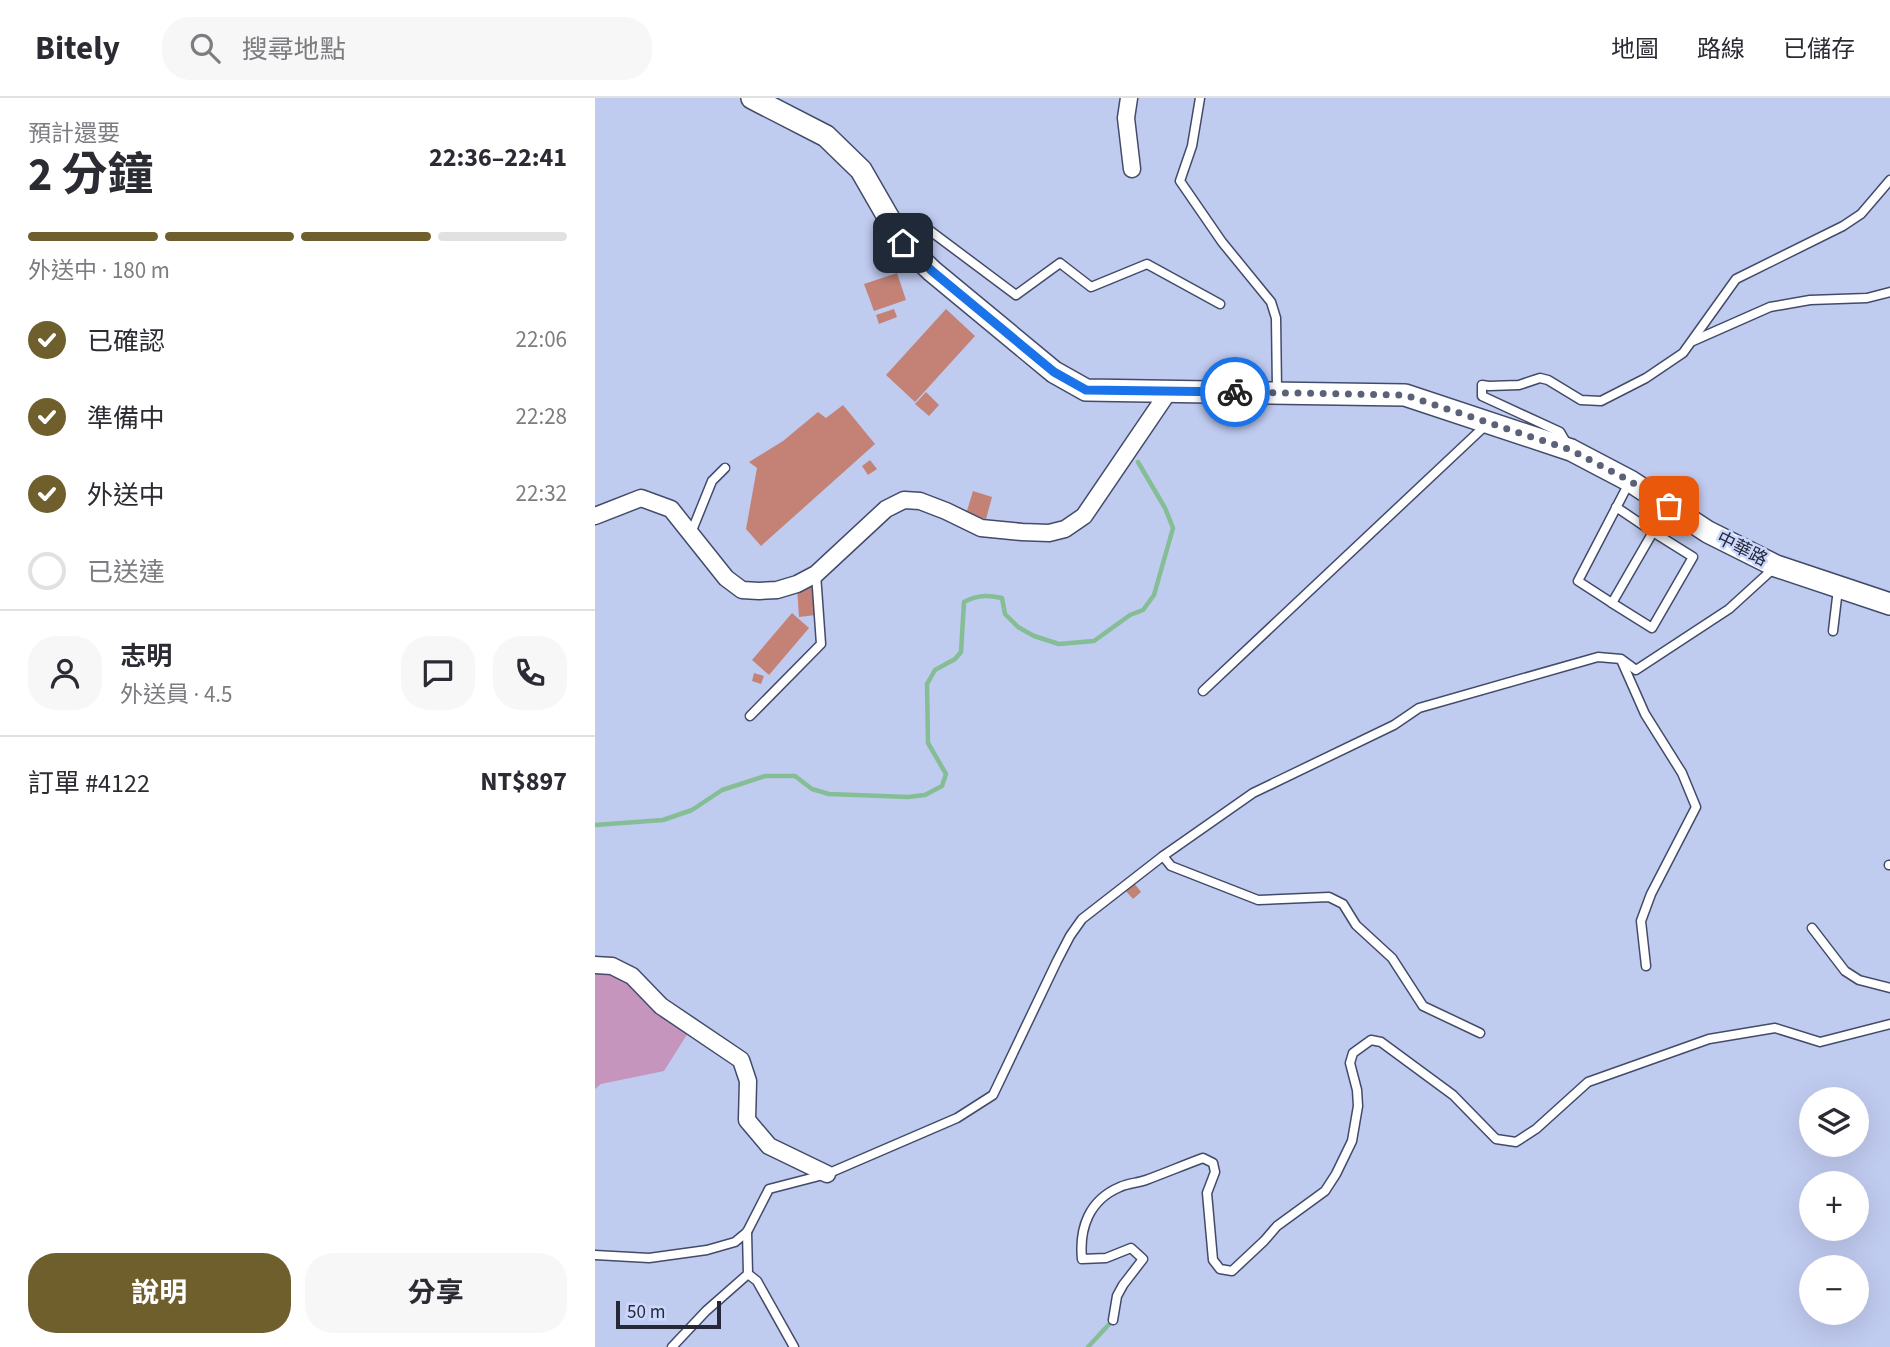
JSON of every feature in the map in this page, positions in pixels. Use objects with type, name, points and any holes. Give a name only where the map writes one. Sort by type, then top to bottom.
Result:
[{"type":"street","name":"中華路","points":[[753,98],[826,136],[861,170],[903,243],[932,271],[1054,372],[1086,390],[1405,395],[1571,450],[1630,481],[1708,532],[1776,566],[1890,604]]},
{"type":"street","points":[[1129,98],[1126,118],[1132,169]]},
{"type":"street","points":[[595,516],[641,498],[671,509],[726,578],[742,590],[777,590],[816,574],[886,509],[904,500],[919,501],[981,528],[1049,533],[1065,529],[1084,516],[1169,391]]},
{"type":"street","points":[[595,965],[612,966],[632,976],[661,1006],[741,1060],[748,1081],[747,1120],[769,1146],[827,1174]]},
{"type":"lane","points":[[1200,98],[1192,146],[1180,181],[1222,242],[1271,303],[1276,318],[1277,393]]},
{"type":"lane","points":[[1571,450],[1560,432],[1482,396],[1482,385],[1519,385],[1540,378],[1581,400],[1601,401],[1646,378],[1683,353],[1736,279],[1843,226],[1860,214],[1890,180]]},
{"type":"lane","points":[[903,243],[925,227],[1016,295],[1060,263],[1091,287],[1147,264],[1220,304]]},
{"type":"lane","points":[[1693,341],[1770,307],[1810,300],[1867,298],[1890,292]]},
{"type":"lane","points":[[1203,691],[1489,422]]},
{"type":"lane","points":[[691,535],[712,481],[725,468]]},
{"type":"lane","points":[[1616,507],[1693,557],[1652,628],[1578,581],[1616,507],[1630,481]]},
{"type":"lane","points":[[1612,603],[1653,531]]},
{"type":"lane","points":[[595,1255],[649,1258],[707,1250],[735,1242],[747,1232],[769,1189],[827,1174],[957,1118],[993,1096],[1057,961],[1082,919],[1163,856],[1253,793],[1394,725],[1419,708],[1598,657],[1621,659],[1636,670],[1729,608],[1776,566]]},
{"type":"lane","points":[[750,716],[821,644],[816,574]]},
{"type":"lane","points":[[1833,631],[1838,586]]},
{"type":"lane","points":[[1621,659],[1645,714],[1682,772],[1696,807],[1651,894],[1641,921],[1646,966]]},
{"type":"lane","points":[[1163,856],[1171,866],[1258,900],[1329,897],[1343,904],[1356,925],[1392,958],[1423,1006],[1480,1033]]},
{"type":"lane","points":[[1812,928],[1845,971],[1859,980],[1890,988]]},
{"type":"lane","points":[[1113,1320],[1117,1296],[1143,1259],[1131,1248],[1106,1258],[1082,1259],[1080,1244],[1091,1210],[1103,1197],[1121,1186],[1143,1181],[1203,1158],[1213,1163],[1215,1172],[1207,1193],[1213,1260],[1220,1269],[1232,1271],[1277,1226],[1325,1191],[1336,1174],[1352,1141],[1358,1105],[1350,1063],[1353,1053],[1371,1040],[1381,1042],[1453,1095],[1496,1139],[1516,1142],[1536,1129],[1588,1082],[1709,1039],[1775,1028],[1820,1042],[1890,1024]]},
{"type":"lane","points":[[672,1347],[706,1311],[748,1274],[747,1232]]},
{"type":"lane","points":[[748,1274],[757,1281],[794,1347]]},
{"type":"shaded area","points":[[595,958],[632,965],[693,1025],[664,1071],[601,1084],[595,1089]]},
{"type":"building","points":[[897,273],[906,300],[874,311],[864,284]]},
{"type":"building","points":[[894,309],[897,317],[879,324],[876,315]]},
{"type":"building","points":[[946,309],[975,336],[915,402],[886,375]]},
{"type":"building","points":[[926,392],[939,405],[929,416],[915,404]]},
{"type":"building","points":[[843,405],[875,444],[761,546],[746,529],[757,468],[749,462],[783,441],[818,412],[826,418]]},
{"type":"building","points":[[870,460],[877,469],[868,475],[862,466]]},
{"type":"building","points":[[973,491],[992,497],[986,519],[966,514]]},
{"type":"building","points":[[813,586],[816,615],[799,617],[797,587]]},
{"type":"building","points":[[792,613],[809,628],[769,675],[752,660]]},
{"type":"building","points":[[754,673],[764,676],[761,684],[752,681]]},
{"type":"building","points":[[1134,883],[1141,892],[1133,899],[1125,890]]},
{"type":"waterway","points":[[595,825],[663,820],[692,810],[722,790],[765,776],[795,776],[812,789],[829,794],[908,797],[925,795],[942,786],[946,774],[928,743],[927,684],[935,670],[955,659],[961,652],[964,602],[982,596],[1002,598],[1005,614],[1018,627],[1034,636],[1059,644],[1094,641],[1130,615],[1143,610],[1154,595],[1173,528],[1165,508],[1138,462]]},
{"type":"waterway","points":[[1088,1347],[1113,1320]]},
{"type":"way so far","points":[[1235,392],[1405,395],[1571,450],[1630,481],[1669,506]]},
{"type":"route","points":[[903,243],[932,271],[1054,372],[1086,390],[1235,392]]}]
